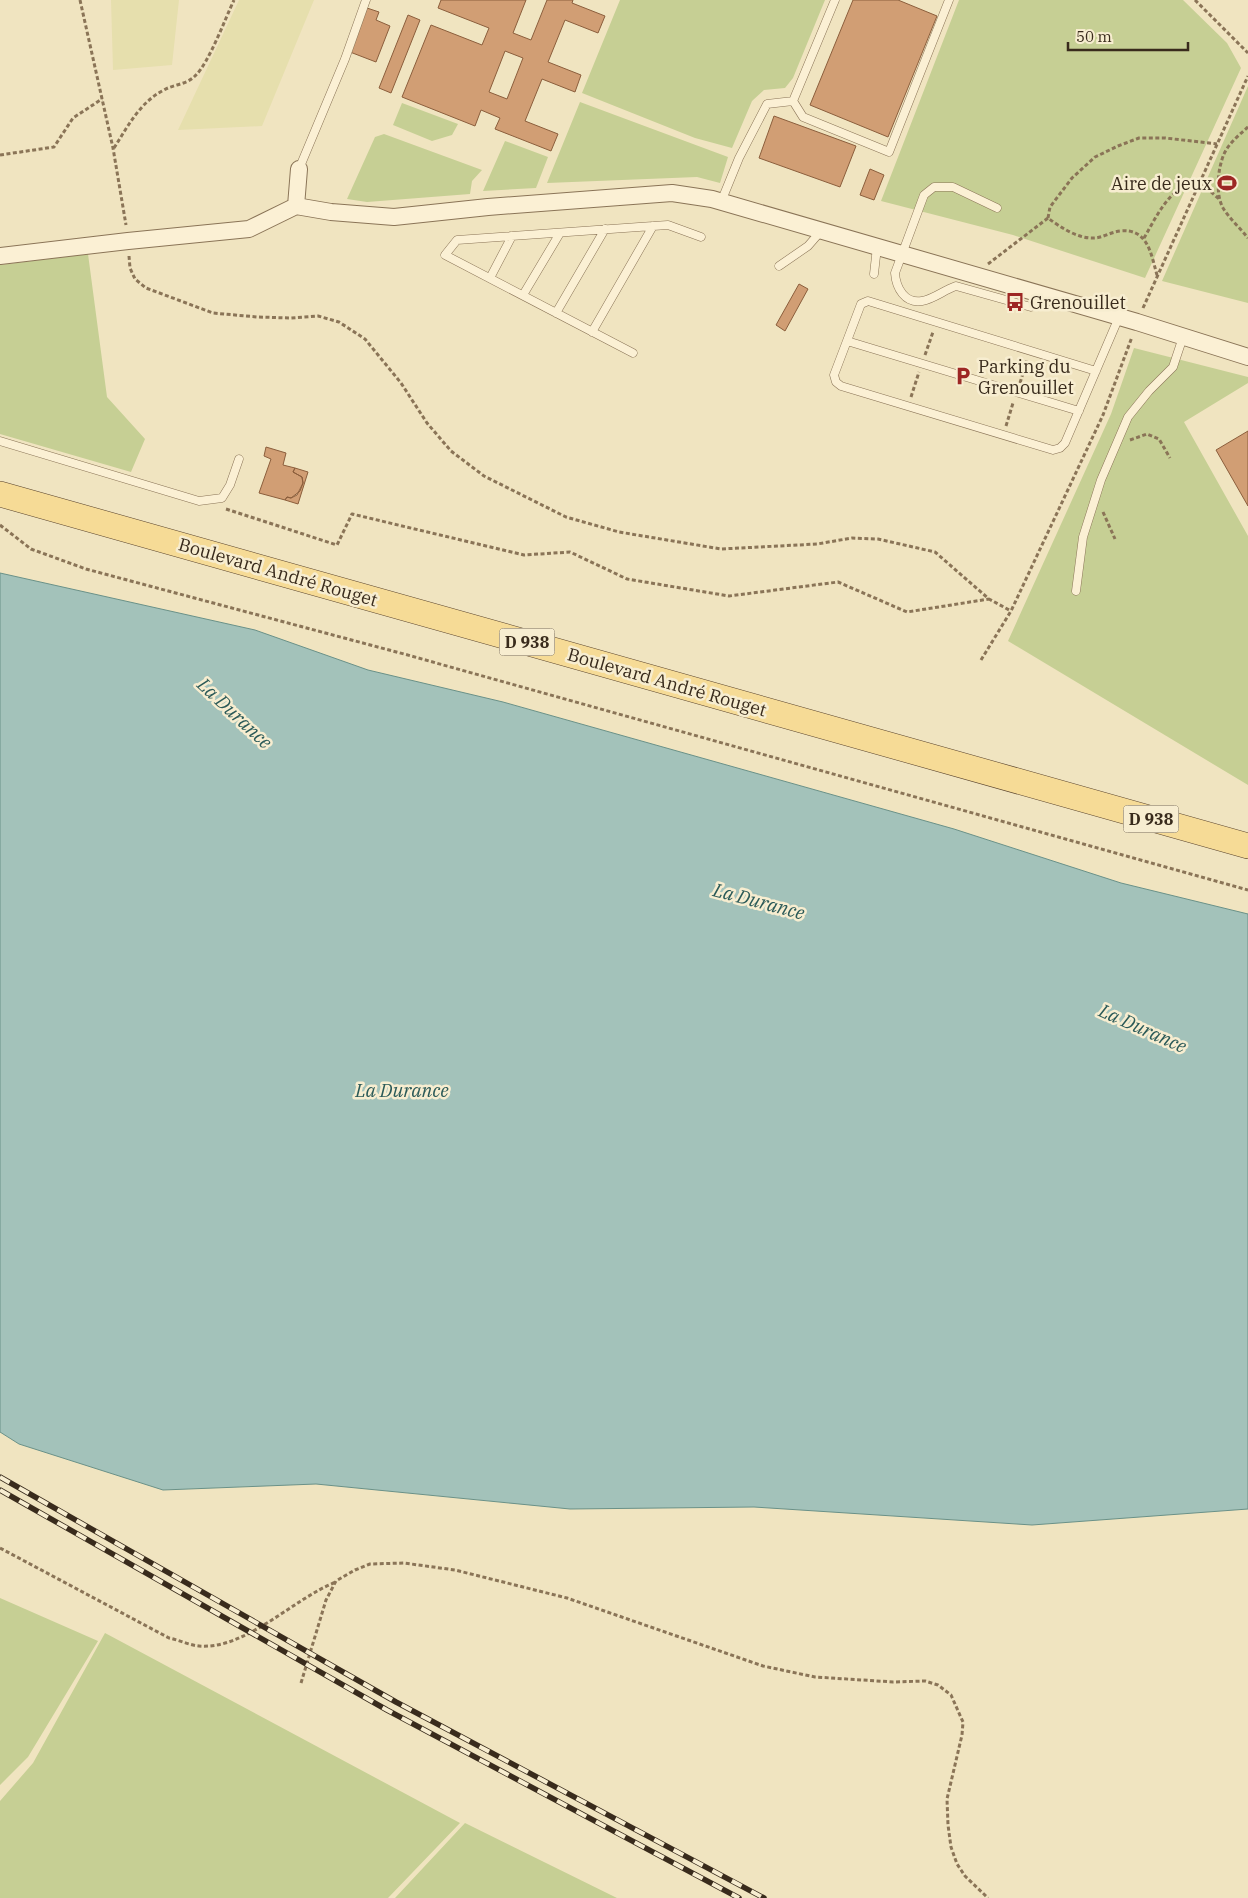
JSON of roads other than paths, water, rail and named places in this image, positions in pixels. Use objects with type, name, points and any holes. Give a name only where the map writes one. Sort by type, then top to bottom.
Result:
[{"type":"main road","name":"Boulevard André Rouget","points":[[0,494],[1248,846]]},
{"type":"street","points":[[296,206],[299,169]]},
{"type":"street","points":[[0,256],[248,229],[296,206],[331,212],[394,217],[488,207],[672,193],[712,199],[1137,322],[1248,357]]},
{"type":"lane","points":[[299,169],[366,0]]},
{"type":"lane","points":[[793,101],[835,0]]},
{"type":"lane","points":[[793,101],[803,117],[889,152],[949,0]]},
{"type":"lane","points":[[721,202],[739,158],[767,104],[793,101]]},
{"type":"lane","points":[[997,208],[953,187],[934,187],[924,195],[895,274],[895,282],[904,296],[914,301],[922,301],[956,286],[1031,307],[1051,297]]},
{"type":"lane","points":[[633,353],[445,255],[457,240],[560,232],[668,225],[701,237]]},
{"type":"lane","points":[[592,332],[653,226]]},
{"type":"lane","points":[[556,313],[606,229]]},
{"type":"lane","points":[[779,266],[808,246],[822,231]]},
{"type":"lane","points":[[523,295],[560,232]]},
{"type":"lane","points":[[490,278],[512,236]]},
{"type":"lane","points":[[874,274],[877,247]]},
{"type":"lane","points":[[899,311],[904,296]]},
{"type":"lane","points":[[1096,371],[868,301],[861,304],[834,375],[836,382],[841,386],[1053,450],[1065,444],[1119,317]]},
{"type":"lane","points":[[1076,591],[1084,537],[1101,480],[1128,417],[1173,367],[1183,337]]},
{"type":"lane","points":[[847,341],[1079,411]]},
{"type":"lane","points":[[0,441],[199,501],[222,498],[230,485],[239,459]]},
{"type":"water","name":"La Durance","points":[[0,573],[255,630],[368,670],[503,702],[954,829],[1121,883],[1248,914],[1248,1509],[1032,1525],[754,1507],[570,1509],[316,1484],[163,1490],[19,1444],[0,1432]]},
{"type":"railway","points":[[0,1477],[396,1702],[764,1898]]},
{"type":"railway","points":[[0,1490],[387,1710],[739,1898]]},
{"type":"place","name":"Aire de jeux","points":[[1227,183]]},
{"type":"place","name":"Grenouillet","points":[[1015,302]]},
{"type":"place","name":"Parking du Grenouillet","points":[[963,376]]}]
